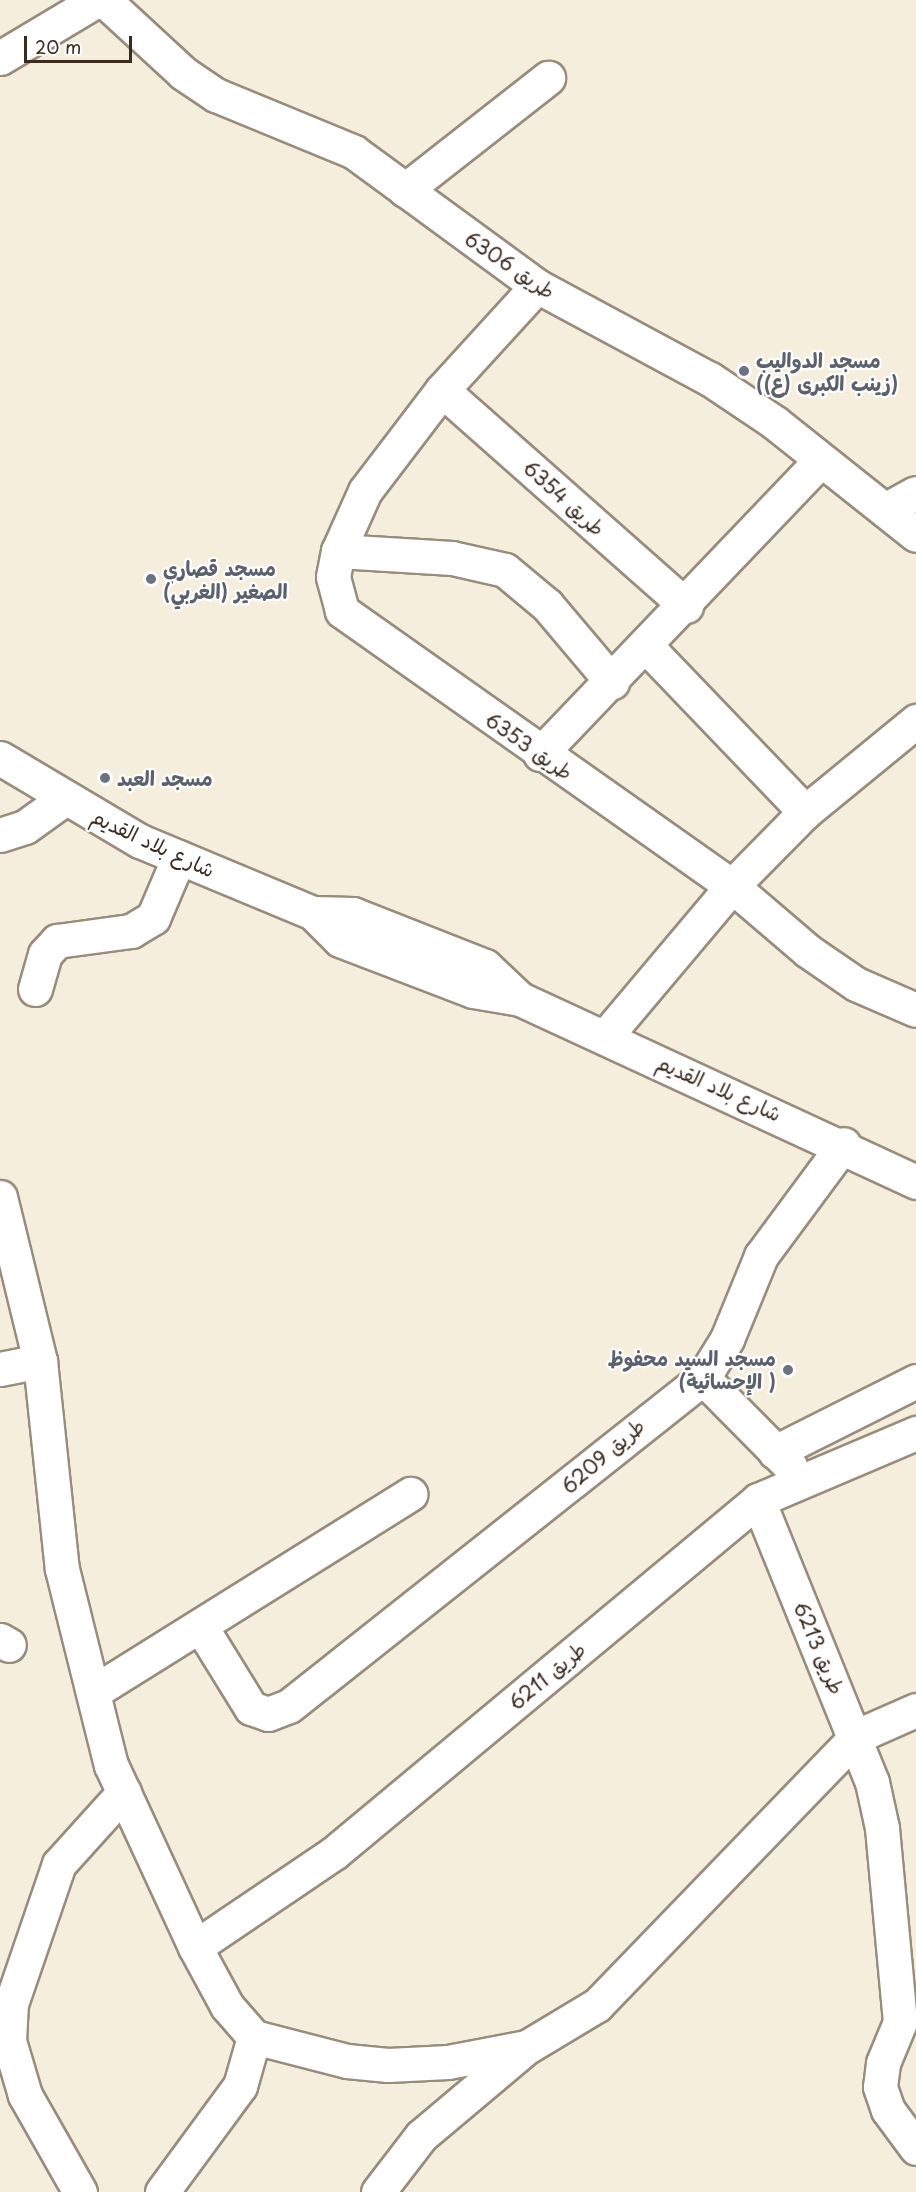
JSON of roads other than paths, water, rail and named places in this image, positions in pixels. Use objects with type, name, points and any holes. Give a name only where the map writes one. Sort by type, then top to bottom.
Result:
[{"type":"street","points":[[0,58],[97,0]]},
{"type":"street","name":"طريق 6306","points":[[104,0],[183,73],[216,95],[354,152],[537,286],[710,379],[774,422],[819,462],[916,535]]},
{"type":"street","points":[[405,190],[548,78]]},
{"type":"street","points":[[537,286],[442,390],[365,491],[338,551],[452,558],[504,570],[547,605],[612,682]]},
{"type":"street","name":"طريق 6354","points":[[442,390],[686,606]]},
{"type":"street","points":[[540,754],[686,606],[819,462]]},
{"type":"street","points":[[885,510],[916,493]]},
{"type":"street","name":"طريق 6353","points":[[338,551],[335,597],[355,622],[540,754],[732,886],[856,984],[916,1010]]},
{"type":"street","points":[[646,646],[806,812]]},
{"type":"street","points":[[605,1037],[732,886],[806,812],[916,721]]},
{"type":"street","name":"شارع بلاد القديم","points":[[0,758],[64,799],[179,857],[313,913],[353,914],[485,966],[520,999],[844,1144],[916,1182]]},
{"type":"street","points":[[0,835],[25,826],[64,799]]},
{"type":"street","points":[[35,990],[45,954],[57,941],[131,931],[153,918],[179,857]]},
{"type":"street","name":"طريق 6209","points":[[201,1627],[250,1708],[268,1714],[289,1706],[704,1378],[779,1225],[844,1144]]},
{"type":"street","points":[[0,1197],[40,1360],[62,1569],[95,1690],[111,1765],[195,1947],[227,2006],[254,2037],[347,2061],[388,2065],[448,2062],[527,2047]]},
{"type":"street","points":[[0,1369],[40,1360]]},
{"type":"street","points":[[704,1378],[802,1478]]},
{"type":"street","points":[[775,1452],[916,1381]]},
{"type":"street","name":"طريق 6211","points":[[195,1947],[334,1853],[758,1500],[802,1478],[916,1433]]},
{"type":"street","points":[[95,1690],[201,1627],[410,1494]]},
{"type":"street","name":"طريق 6213","points":[[758,1500],[857,1736],[882,1828],[908,2016]]},
{"type":"street","points":[[378,2192],[421,2136],[527,2047],[597,2005],[857,1736],[916,1710]]},
{"type":"street","points":[[80,2192],[25,2095],[9,2041],[11,2004],[59,1864],[124,1792]]},
{"type":"street","points":[[908,2016],[882,2063],[880,2087],[888,2110],[916,2148]]},
{"type":"street","points":[[162,2192],[240,2086],[254,2037]]},
{"type":"place","name":"مسجد الدواليب (زينب الكبرى (ع))","points":[[744,371]]},
{"type":"place","name":"مسجد قصاري الصغير (الغربي)","points":[[151,579]]},
{"type":"place","name":"مسجد العبد","points":[[105,778]]},
{"type":"place","name":"مسجد السيد محفوظ (الإحسائية )","points":[[788,1370]]}]
